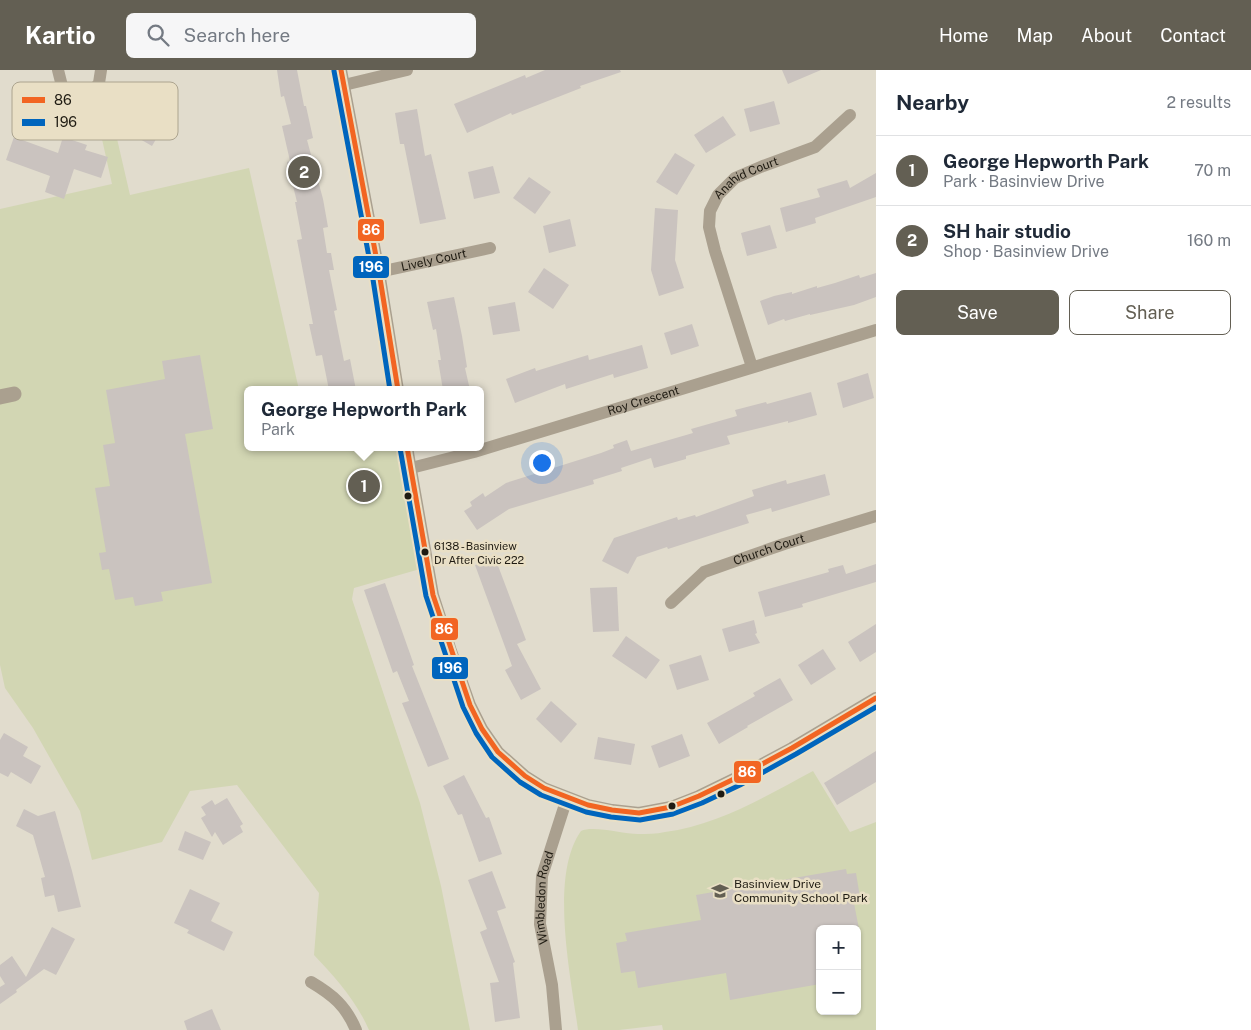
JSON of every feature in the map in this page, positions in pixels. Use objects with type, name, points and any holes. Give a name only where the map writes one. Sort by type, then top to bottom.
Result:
[{"type":"street","points":[[341,70],[379,272],[397,386]]},
{"type":"street","points":[[344,84],[407,70]]},
{"type":"street","name":"Anahid Court","points":[[752,367],[714,251],[709,227],[710,211],[718,195],[735,178],[815,147],[850,115]]},
{"type":"street","name":"Lively Court","points":[[379,272],[490,248]]},
{"type":"street","name":"Roy Crescent","points":[[484,449],[876,330]]},
{"type":"street","points":[[408,451],[434,595],[451,652],[470,705],[498,752],[525,776],[544,788],[588,805],[640,812],[670,807],[699,796],[736,778],[792,748],[876,698]]},
{"type":"street","name":"Roy Crescent","points":[[411,468],[477,451]]},
{"type":"street","name":"Church Court","points":[[671,603],[704,572],[784,544],[876,516]]},
{"type":"street","name":"Wimbledon Road","points":[[556,1030],[552,986],[540,924],[542,876],[567,798]]},
{"type":"street","points":[[311,982],[331,994],[351,1018],[356,1030]]},
{"type":"green space","points":[[102,140],[117,140],[130,195],[249,168],[298,386],[244,386],[244,451],[405,451],[427,567],[354,588],[352,599],[420,803],[441,886],[470,1030],[369,1030],[352,1000],[314,955],[319,893],[237,785],[190,791],[162,842],[92,860],[80,811],[33,728],[5,688],[0,665],[0,209],[112,184]]},
{"type":"green space","name":"Basinview Drive Community School Park","points":[[813,771],[850,832],[876,822],[876,1030],[663,1030],[662,1025],[619,1030],[578,1030],[567,956],[564,900],[566,874],[571,850],[581,831],[593,829],[632,834],[662,833],[704,823],[759,799]]},
{"type":"building","points":[[277,70],[297,70],[313,138],[307,140],[323,199],[328,227],[323,228],[327,253],[331,253],[334,270],[329,270],[337,310],[334,311],[344,361],[350,359],[355,386],[328,386],[322,355],[316,356],[309,324],[313,324],[297,240],[302,239],[295,202],[297,202],[287,162],[290,161],[282,126],[291,124],[284,96],[281,97]]},
{"type":"building","points":[[545,70],[620,70],[621,72],[580,86],[581,88],[512,115],[511,113],[467,133],[454,104],[525,75],[526,78]]},
{"type":"building","points":[[782,70],[821,70],[788,84]]},
{"type":"building","points":[[774,101],[780,124],[750,132],[744,109]]},
{"type":"building","points":[[417,109],[425,156],[431,154],[446,219],[420,224],[404,144],[400,144],[395,113]]},
{"type":"building","points":[[723,116],[736,135],[706,153],[694,135]]},
{"type":"building","points":[[13,140],[22,140],[58,153],[62,140],[72,140],[87,145],[85,150],[108,157],[101,178],[74,169],[64,199],[45,192],[50,176],[6,160]]},
{"type":"building","points":[[142,140],[156,140],[152,146]]},
{"type":"building","points":[[675,153],[695,165],[677,195],[656,182]]},
{"type":"building","points":[[493,166],[500,193],[474,199],[468,172]]},
{"type":"building","points":[[876,173],[876,197],[815,218],[816,223],[786,232],[780,208],[820,197],[817,189],[847,180],[850,188]]},
{"type":"building","points":[[529,177],[551,192],[535,214],[513,198]]},
{"type":"building","points":[[655,208],[678,210],[675,260],[684,288],[659,296],[651,270]]},
{"type":"building","points":[[570,219],[576,246],[549,253],[543,226]]},
{"type":"building","points":[[770,225],[777,248],[747,256],[741,233]]},
{"type":"building","points":[[544,268],[569,285],[553,309],[528,292]]},
{"type":"building","points":[[876,273],[876,297],[854,305],[785,321],[784,319],[768,325],[760,301],[817,286],[817,288],[859,275],[860,278]]},
{"type":"building","points":[[454,297],[469,386],[442,386],[438,360],[441,360],[436,329],[433,330],[427,302]]},
{"type":"building","points":[[515,302],[520,331],[493,335],[488,307]]},
{"type":"building","points":[[692,324],[699,346],[671,355],[664,333]]},
{"type":"building","points":[[642,345],[648,368],[614,378],[613,374],[566,389],[565,384],[515,403],[506,379],[535,368],[536,371],[588,355],[589,360]]},
{"type":"building","points":[[200,355],[213,429],[185,434],[212,583],[161,592],[163,601],[135,606],[133,597],[115,600],[109,569],[102,570],[99,553],[106,552],[95,488],[110,486],[103,445],[115,443],[106,390],[165,379],[162,361]]},
{"type":"building","points":[[868,373],[874,398],[843,408],[837,383]]},
{"type":"building","points":[[811,392],[817,415],[727,436],[730,444],[686,456],[686,459],[654,468],[651,458],[621,468],[622,471],[593,480],[594,484],[509,509],[477,530],[464,511],[472,506],[470,502],[483,493],[485,497],[506,483],[601,453],[614,448],[613,445],[627,440],[631,451],[693,433],[691,429],[737,416],[735,410],[766,402],[767,404]]},
{"type":"building","points":[[825,474],[830,495],[772,512],[771,508],[746,515],[749,523],[637,557],[628,574],[602,561],[614,538],[677,517],[678,520],[695,515],[696,517],[754,496],[752,490],[786,480],[787,484]]},
{"type":"building","points":[[490,560],[492,565],[497,563],[526,640],[517,644],[541,689],[521,700],[505,670],[512,666],[475,565]]},
{"type":"building","points":[[876,564],[876,582],[802,604],[803,607],[765,617],[758,592],[829,572],[828,569],[843,565],[846,574]]},
{"type":"building","points":[[385,583],[414,665],[412,666],[449,759],[428,767],[402,703],[409,701],[397,671],[393,673],[364,590]]},
{"type":"building","points":[[617,587],[619,631],[593,632],[590,588]]},
{"type":"building","points":[[754,620],[757,633],[755,634],[760,643],[729,652],[722,629]]},
{"type":"building","points":[[876,624],[876,652],[860,662],[848,642]]},
{"type":"building","points":[[626,636],[660,660],[646,679],[612,656]]},
{"type":"building","points":[[823,649],[836,669],[811,685],[798,665]]},
{"type":"building","points":[[701,655],[709,680],[677,690],[669,665]]},
{"type":"building","points":[[780,678],[793,700],[719,744],[707,723],[755,696],[753,693]]},
{"type":"building","points":[[551,701],[577,724],[561,743],[536,719]]},
{"type":"building","points":[[4,733],[28,747],[23,756],[41,766],[31,784],[11,772],[8,777],[0,773],[0,740]]},
{"type":"building","points":[[682,734],[690,756],[659,768],[651,746]]},
{"type":"building","points":[[598,737],[635,744],[631,765],[594,759]]},
{"type":"building","points":[[876,751],[876,782],[837,805],[824,783]]},
{"type":"building","points":[[464,775],[486,818],[489,817],[502,854],[479,862],[462,814],[458,815],[443,786]]},
{"type":"building","points":[[227,798],[243,824],[240,826],[243,832],[223,845],[215,832],[212,837],[201,818],[206,815],[201,807],[212,800],[215,805]]},
{"type":"building","points":[[24,809],[38,816],[55,811],[81,907],[58,912],[54,895],[45,897],[41,878],[45,877],[33,835],[16,826]]},
{"type":"building","points":[[185,831],[211,842],[203,860],[178,850]]},
{"type":"building","points":[[846,869],[847,874],[856,873],[860,897],[853,898],[858,925],[816,925],[816,985],[730,1000],[726,973],[638,988],[635,971],[621,973],[616,943],[627,941],[625,933],[701,920],[696,895]]},
{"type":"building","points":[[492,871],[506,908],[497,911],[515,962],[513,963],[520,1018],[495,1022],[490,983],[499,982],[480,932],[487,929],[468,880]]},
{"type":"building","points":[[190,889],[220,903],[211,921],[233,932],[224,951],[187,933],[189,930],[174,923]]},
{"type":"building","points":[[52,927],[75,939],[56,975],[44,969],[0,1004],[0,987],[5,984],[0,976],[0,965],[12,956],[26,977]]},
{"type":"building","points":[[212,1009],[221,1030],[187,1030],[184,1021]]},
{"type":"transit line","name":"86","points":[[341,70],[379,272],[397,386]]},
{"type":"transit line","name":"196","points":[[334,71],[372,273],[389,386]]},
{"type":"transit line","name":"196","points":[[401,451],[426,596],[463,707],[476,733],[492,757],[520,782],[541,795],[586,812],[611,817],[640,820],[673,814],[740,785],[876,707]]},
{"type":"transit line","name":"86","points":[[408,451],[433,595],[470,705],[482,729],[498,752],[525,776],[544,788],[588,805],[612,810],[639,813],[671,807],[736,778],[792,748],[876,698]]},
{"type":"place","name":"SH hair studio","points":[[304,172]]},
{"type":"place","name":"George Hepworth Park","points":[[364,486]]},
{"type":"place","name":"6138 - Basinview Dr After Civic 222","points":[[425,552]]},
{"type":"place","name":"Basinview Drive Community School Park","points":[[720,891]]}]
